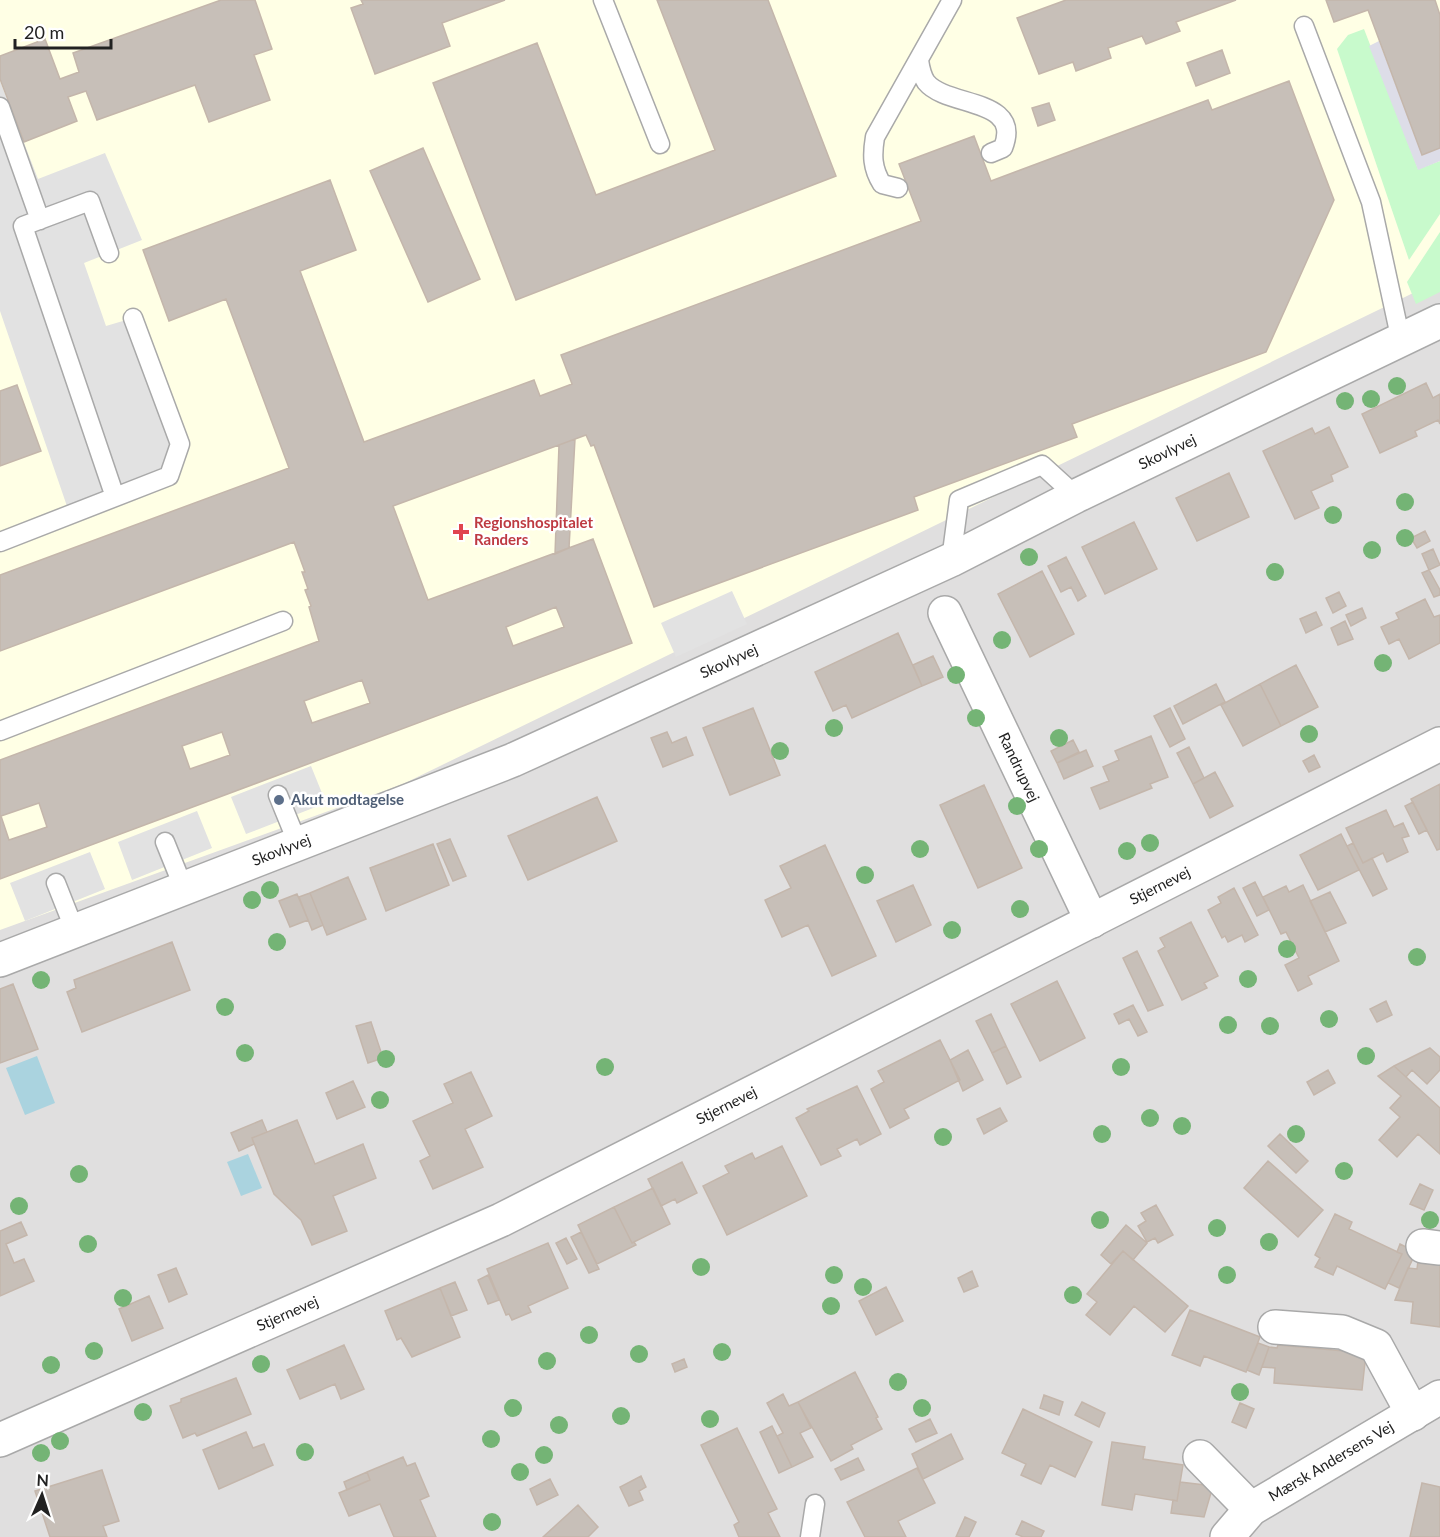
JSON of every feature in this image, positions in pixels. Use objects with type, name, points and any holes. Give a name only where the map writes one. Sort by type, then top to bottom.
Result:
[{"type":"street","name":"Skovlyvej","points":[[0,960],[513,760],[951,560],[1076,496],[1440,321]]},
{"type":"street","name":"Randrupvej","points":[[945,613],[1092,921]]},
{"type":"street","name":"Stjernevej","points":[[0,1440],[501,1220],[1440,744]]},
{"type":"street","name":"Mærsk Andersens Vej","points":[[1275,1327],[1342,1332],[1376,1346],[1413,1414]]},
{"type":"street","name":"Mærsk Andersens Vej","points":[[1227,1537],[1251,1509],[1440,1397]]},
{"type":"street","name":"Mærsk Andersens Vej","points":[[1200,1457],[1251,1509]]},
{"type":"lane","points":[[603,0],[660,144]]},
{"type":"lane","points":[[898,188],[882,184],[874,173],[872,155],[875,137],[952,0]]},
{"type":"lane","points":[[1304,26],[1371,202],[1401,340]]},
{"type":"lane","points":[[919,60],[927,82],[942,94],[989,108],[1001,118],[1006,126],[1007,138],[1003,148],[992,153]]},
{"type":"lane","points":[[1,115],[40,220]]},
{"type":"lane","points":[[109,253],[90,201],[23,226],[115,497]]},
{"type":"lane","points":[[0,542],[169,476],[180,444],[133,318]]},
{"type":"lane","points":[[951,560],[959,500],[1042,465],[1076,496]]},
{"type":"lane","points":[[0,730],[283,621]]},
{"type":"lane","points":[[278,795],[298,844]]},
{"type":"lane","points":[[165,842],[184,889]]},
{"type":"lane","points":[[56,883],[75,931]]},
{"type":"lane","points":[[810,1537],[815,1504]]},
{"type":"shaded area","points":[[0,0],[1440,0],[1440,1537],[0,1537]]},
{"type":"shaded area","name":"Regionshospitalet Randers","points":[[0,0],[1440,0],[1440,280],[403,784],[0,930]]},
{"type":"shaded area","points":[[1379,41],[1422,155],[1440,148],[1440,161],[1418,170],[1369,46]]},
{"type":"shaded area","points":[[0,81],[38,179],[105,153],[142,240],[84,263],[106,326],[133,318],[180,444],[169,476],[70,515],[0,311]]},
{"type":"shaded area","points":[[732,591],[747,624],[676,657],[661,623]]},
{"type":"shaded area","name":"Akut modtagelse","points":[[311,766],[326,803],[246,834],[231,797]]},
{"type":"shaded area","points":[[197,811],[212,848],[132,880],[118,842]]},
{"type":"shaded area","points":[[90,852],[105,889],[25,921],[10,883]]},
{"type":"green space","points":[[1364,29],[1418,169],[1440,161],[1440,214],[1409,260],[1337,49],[1348,35]]},
{"type":"green space","points":[[1440,232],[1440,292],[1416,304],[1407,282]]},
{"type":"water","points":[[37,1056],[55,1103],[25,1115],[6,1068]]},
{"type":"water","points":[[248,1154],[262,1188],[241,1196],[227,1162]]},
{"type":"building","points":[[221,0],[255,0],[272,49],[254,55],[270,100],[209,122],[195,85],[97,120],[86,91],[68,97],[77,121],[24,142],[0,79],[0,56],[45,39],[60,79],[79,72],[73,53]]},
{"type":"building","points":[[361,0],[505,0],[442,23],[450,46],[375,74],[351,8],[363,4]]},
{"type":"building","points":[[657,0],[768,0],[836,176],[516,300],[433,83],[537,43],[596,195],[715,150]]},
{"type":"building","points":[[1066,0],[1236,0],[1176,22],[1180,31],[1146,44],[1142,36],[1108,48],[1111,58],[1076,71],[1073,62],[1039,74],[1017,18]]},
{"type":"building","points":[[1326,0],[1435,0],[1440,15],[1440,148],[1422,155],[1368,10],[1334,22]]},
{"type":"building","points":[[1222,50],[1230,73],[1196,86],[1187,63]]},
{"type":"building","points":[[1289,81],[1334,200],[1266,352],[1072,424],[1077,437],[914,497],[918,510],[654,607],[594,445],[591,446],[586,435],[393,506],[428,600],[593,539],[632,643],[0,879],[0,760],[319,641],[305,590],[308,589],[302,572],[305,572],[294,542],[0,651],[0,575],[289,468],[226,299],[169,321],[143,250],[330,180],[356,250],[300,271],[364,442],[534,380],[540,396],[572,384],[561,355],[921,221],[899,164],[974,136],[991,181],[1208,100],[1212,110]],"holes":[[[556,607],[564,627],[513,646],[506,627]],[[362,680],[370,703],[312,723],[304,701]],[[222,732],[230,755],[190,769],[182,746]],[[39,803],[47,827],[9,840],[1,816]]]},
{"type":"building","points":[[1049,103],[1055,120],[1038,126],[1032,108]]},
{"type":"building","points":[[423,148],[480,279],[428,302],[370,171]]},
{"type":"building","points":[[1426,383],[1433,398],[1440,394],[1440,424],[1438,420],[1415,431],[1417,436],[1380,453],[1362,414]]},
{"type":"building","points":[[17,385],[41,451],[0,466],[0,391]]},
{"type":"building","points":[[1329,427],[1348,467],[1331,475],[1333,481],[1311,491],[1319,508],[1295,519],[1263,451],[1312,428],[1315,434]]},
{"type":"building","points":[[575,439],[569,548],[555,554],[559,445]]},
{"type":"building","points":[[1229,473],[1249,517],[1197,541],[1176,498]]},
{"type":"building","points":[[1134,522],[1157,569],[1105,594],[1082,547]]},
{"type":"building","points":[[1425,531],[1430,541],[1417,548],[1411,538]]},
{"type":"building","points":[[1433,549],[1440,565],[1429,570],[1422,554]]},
{"type":"building","points":[[1066,557],[1086,596],[1078,601],[1071,587],[1061,592],[1048,566]]},
{"type":"building","points":[[1429,570],[1440,590],[1440,595],[1434,597],[1422,573]]},
{"type":"building","points":[[1042,571],[1074,634],[1030,657],[998,594]]},
{"type":"building","points":[[1339,592],[1346,606],[1333,613],[1326,598]]},
{"type":"building","points":[[1425,599],[1434,617],[1440,615],[1440,643],[1409,659],[1399,639],[1389,644],[1381,627],[1399,619],[1396,613]]},
{"type":"building","points":[[1362,608],[1366,618],[1351,626],[1346,615]]},
{"type":"building","points":[[1316,612],[1322,625],[1306,633],[1300,619]]},
{"type":"building","points":[[1345,621],[1353,639],[1338,645],[1331,628]]},
{"type":"building","points":[[898,633],[922,686],[852,718],[846,705],[833,711],[815,672]]},
{"type":"building","points":[[933,656],[943,677],[922,686],[913,665]]},
{"type":"building","points":[[1296,665],[1318,707],[1281,726],[1260,684]]},
{"type":"building","points":[[1216,684],[1225,702],[1183,724],[1174,706]]},
{"type":"building","points":[[1260,684],[1281,726],[1243,746],[1221,705]]},
{"type":"building","points":[[753,708],[780,775],[730,795],[703,728]]},
{"type":"building","points":[[1170,708],[1185,739],[1170,747],[1154,716]]},
{"type":"building","points":[[667,732],[672,743],[686,737],[693,755],[663,767],[651,738]]},
{"type":"building","points":[[1151,736],[1168,777],[1150,784],[1152,788],[1100,809],[1091,788],[1109,781],[1103,767],[1119,760],[1115,751]]},
{"type":"building","points":[[1073,740],[1079,752],[1057,763],[1051,751]]},
{"type":"building","points":[[1189,747],[1204,778],[1193,784],[1177,753]]},
{"type":"building","points":[[1086,750],[1093,766],[1064,779],[1057,763]]},
{"type":"building","points":[[1314,755],[1320,767],[1309,772],[1303,761]]},
{"type":"building","points":[[1215,772],[1233,806],[1210,818],[1193,784]]},
{"type":"building","points":[[1440,784],[1440,849],[1437,850],[1411,799]]},
{"type":"building","points":[[984,785],[1022,868],[978,888],[940,805]]},
{"type":"building","points":[[597,797],[617,841],[528,880],[508,836]]},
{"type":"building","points":[[1413,802],[1427,830],[1419,834],[1405,806]]},
{"type":"building","points":[[1386,810],[1394,827],[1403,823],[1409,836],[1402,838],[1408,852],[1387,862],[1383,853],[1363,863],[1346,828]]},
{"type":"building","points":[[1341,834],[1359,870],[1318,890],[1300,855]]},
{"type":"building","points":[[450,839],[466,876],[453,881],[437,844]]},
{"type":"building","points":[[1353,843],[1363,863],[1372,858],[1387,889],[1373,896],[1347,846]]},
{"type":"building","points":[[433,844],[449,885],[386,911],[370,868]]},
{"type":"building","points":[[825,845],[876,956],[832,976],[808,925],[782,937],[765,900],[791,888],[780,866]]},
{"type":"building","points":[[348,877],[366,919],[327,935],[310,893]]},
{"type":"building","points":[[1255,882],[1269,910],[1257,916],[1243,888]]},
{"type":"building","points":[[913,885],[931,925],[896,942],[877,901]]},
{"type":"building","points":[[1303,885],[1339,961],[1308,976],[1312,984],[1298,991],[1285,965],[1299,958],[1286,932],[1281,934],[1263,897],[1286,886],[1289,892]]},
{"type":"building","points":[[1234,888],[1258,935],[1245,942],[1242,935],[1228,942],[1225,936],[1222,938],[1208,910],[1221,903],[1218,897]]},
{"type":"building","points":[[1330,892],[1346,923],[1325,932],[1310,901]]},
{"type":"building","points":[[310,893],[323,925],[312,930],[299,897]]},
{"type":"building","points":[[297,894],[308,920],[290,927],[279,901]]},
{"type":"building","points":[[1191,922],[1218,976],[1204,983],[1207,988],[1182,1000],[1158,951],[1165,947],[1160,938]]},
{"type":"building","points":[[172,942],[190,990],[82,1032],[67,992],[76,988],[74,980]]},
{"type":"building","points":[[1137,951],[1163,1005],[1148,1011],[1123,958]]},
{"type":"building","points":[[1057,981],[1085,1038],[1040,1061],[1011,1004]]},
{"type":"building","points":[[13,984],[38,1049],[0,1063],[0,989]]},
{"type":"building","points":[[1386,1001],[1392,1015],[1377,1022],[1370,1009]]},
{"type":"building","points":[[1133,1005],[1147,1032],[1138,1036],[1129,1019],[1119,1024],[1114,1014]]},
{"type":"building","points":[[991,1014],[1006,1046],[992,1053],[976,1021]]},
{"type":"building","points":[[371,1022],[383,1058],[368,1063],[356,1026]]},
{"type":"building","points":[[940,1040],[960,1080],[904,1109],[909,1118],[890,1128],[871,1089],[884,1082],[878,1071]]},
{"type":"building","points":[[1006,1046],[1021,1077],[1007,1084],[992,1053]]},
{"type":"building","points":[[1430,1048],[1440,1057],[1440,1070],[1427,1084],[1412,1070],[1406,1077],[1394,1066]]},
{"type":"building","points":[[968,1050],[983,1080],[963,1091],[950,1060]]},
{"type":"building","points":[[1394,1066],[1440,1108],[1440,1154],[1418,1134],[1397,1157],[1379,1140],[1400,1117],[1390,1108],[1401,1096],[1378,1076]]},
{"type":"building","points":[[1328,1070],[1335,1083],[1314,1095],[1307,1082]]},
{"type":"building","points":[[471,1072],[492,1116],[465,1129],[483,1167],[433,1189],[420,1161],[430,1156],[413,1121],[453,1103],[444,1084]]},
{"type":"building","points":[[353,1081],[365,1107],[337,1119],[326,1093]]},
{"type":"building","points":[[857,1086],[881,1134],[860,1145],[857,1139],[837,1149],[841,1156],[821,1165],[796,1118],[809,1111],[807,1109]]},
{"type":"building","points":[[1000,1108],[1007,1121],[984,1134],[977,1119]]},
{"type":"building","points":[[262,1120],[267,1132],[252,1138],[254,1144],[239,1151],[231,1133]]},
{"type":"building","points":[[297,1120],[315,1164],[363,1144],[376,1178],[333,1196],[347,1231],[312,1245],[301,1220],[274,1194],[252,1138]]},
{"type":"building","points":[[1280,1134],[1308,1161],[1296,1173],[1268,1146]]},
{"type":"building","points":[[782,1146],[807,1196],[727,1235],[703,1186],[729,1173],[725,1166],[752,1153],[755,1159]]},
{"type":"building","points":[[1268,1161],[1323,1210],[1298,1237],[1244,1188]]},
{"type":"building","points":[[682,1162],[697,1193],[677,1203],[675,1199],[661,1206],[648,1179]]},
{"type":"building","points":[[1420,1184],[1433,1190],[1424,1210],[1410,1204]]},
{"type":"building","points":[[653,1188],[670,1224],[632,1243],[614,1207]]},
{"type":"building","points":[[1156,1205],[1173,1235],[1158,1243],[1155,1238],[1147,1242],[1138,1226],[1146,1221],[1141,1213]]},
{"type":"building","points":[[614,1207],[632,1243],[636,1245],[597,1264],[578,1225]]},
{"type":"building","points":[[1335,1214],[1352,1222],[1349,1229],[1402,1254],[1385,1289],[1337,1266],[1333,1275],[1315,1267],[1320,1258],[1315,1255]]},
{"type":"building","points":[[21,1222],[27,1235],[6,1244],[14,1263],[24,1259],[34,1281],[0,1296],[0,1231]]},
{"type":"building","points":[[1126,1225],[1147,1243],[1133,1260],[1123,1251],[1111,1264],[1101,1255]]},
{"type":"building","points":[[581,1232],[599,1269],[589,1273],[571,1237]]},
{"type":"building","points":[[566,1238],[577,1259],[567,1264],[556,1243]]},
{"type":"building","points":[[548,1243],[568,1288],[528,1306],[531,1312],[512,1320],[509,1314],[506,1315],[487,1269]]},
{"type":"building","points":[[1400,1244],[1416,1252],[1399,1288],[1388,1283],[1402,1254],[1397,1252]]},
{"type":"building","points":[[1123,1251],[1188,1306],[1165,1332],[1134,1306],[1110,1335],[1086,1315],[1097,1302],[1087,1294]]},
{"type":"building","points":[[1418,1261],[1440,1264],[1440,1327],[1411,1323],[1413,1302],[1395,1300],[1408,1268],[1417,1269]]},
{"type":"building","points":[[176,1268],[187,1294],[169,1302],[158,1275]]},
{"type":"building","points":[[972,1271],[978,1286],[964,1292],[958,1278]]},
{"type":"building","points":[[488,1275],[499,1300],[488,1304],[478,1280]]},
{"type":"building","points":[[455,1282],[467,1310],[451,1316],[440,1288]]},
{"type":"building","points":[[886,1287],[903,1321],[876,1335],[859,1301]]},
{"type":"building","points":[[440,1288],[460,1337],[412,1357],[401,1338],[397,1340],[385,1311]]},
{"type":"building","points":[[149,1296],[163,1328],[132,1341],[119,1309]]},
{"type":"building","points":[[1190,1310],[1260,1337],[1246,1372],[1204,1356],[1200,1366],[1172,1355]]},
{"type":"building","points":[[1258,1343],[1269,1347],[1259,1375],[1247,1370]]},
{"type":"building","points":[[344,1345],[364,1389],[341,1399],[335,1384],[300,1399],[287,1370]]},
{"type":"building","points":[[1278,1345],[1366,1353],[1362,1390],[1274,1383],[1275,1368],[1262,1367],[1269,1347],[1277,1348]]},
{"type":"building","points":[[684,1359],[687,1367],[675,1372],[672,1364]]},
{"type":"building","points":[[855,1372],[882,1429],[851,1445],[853,1449],[831,1461],[798,1402]]},
{"type":"building","points":[[236,1378],[251,1414],[197,1436],[195,1433],[183,1438],[170,1406],[181,1402],[181,1399]]},
{"type":"building","points":[[783,1394],[789,1406],[798,1402],[811,1428],[800,1433],[813,1457],[792,1467],[777,1436],[783,1433],[767,1403]]},
{"type":"building","points":[[1044,1395],[1063,1402],[1059,1415],[1040,1408]]},
{"type":"building","points":[[1082,1402],[1105,1413],[1099,1427],[1075,1415]]},
{"type":"building","points":[[1240,1403],[1254,1409],[1246,1428],[1232,1422]]},
{"type":"building","points":[[1023,1409],[1092,1442],[1075,1477],[1050,1465],[1041,1484],[1021,1475],[1026,1464],[1002,1453]]},
{"type":"building","points":[[930,1419],[937,1433],[916,1442],[909,1429]]},
{"type":"building","points":[[772,1426],[792,1467],[779,1473],[760,1432]]},
{"type":"building","points":[[737,1428],[777,1509],[768,1513],[780,1537],[739,1537],[734,1525],[739,1522],[701,1445]]},
{"type":"building","points":[[246,1432],[253,1448],[264,1444],[273,1465],[219,1489],[203,1450]]},
{"type":"building","points":[[951,1434],[963,1459],[923,1479],[912,1454]]},
{"type":"building","points":[[1112,1442],[1145,1447],[1143,1459],[1183,1465],[1177,1501],[1135,1494],[1132,1510],[1102,1505]]},
{"type":"building","points":[[403,1457],[407,1466],[415,1463],[429,1496],[420,1500],[436,1537],[394,1537],[380,1504],[349,1516],[339,1493],[370,1480],[367,1472]]},
{"type":"building","points":[[858,1458],[864,1470],[841,1480],[835,1469]]},
{"type":"building","points":[[917,1468],[935,1503],[898,1521],[906,1537],[865,1537],[847,1502]]},
{"type":"building","points":[[102,1470],[119,1521],[103,1526],[107,1537],[50,1537],[35,1491]]},
{"type":"building","points":[[367,1472],[370,1480],[347,1490],[344,1482]]},
{"type":"building","points":[[641,1476],[646,1487],[639,1491],[643,1500],[629,1506],[620,1487]]},
{"type":"building","points":[[550,1479],[558,1495],[537,1505],[530,1489]]},
{"type":"building","points":[[1180,1482],[1213,1486],[1204,1517],[1171,1513],[1173,1500],[1177,1501]]},
{"type":"building","points":[[1422,1483],[1440,1487],[1440,1537],[1410,1537]]},
{"type":"building","points":[[578,1505],[598,1527],[588,1537],[543,1537]]},
{"type":"building","points":[[965,1517],[976,1522],[969,1537],[956,1537]]},
{"type":"building","points":[[1022,1521],[1044,1531],[1041,1537],[1023,1537],[1016,1534]]},
{"type":"place","name":"Regionshospitalet Randers","points":[[461,532]]},
{"type":"place","name":"Akut modtagelse","points":[[279,800]]}]
